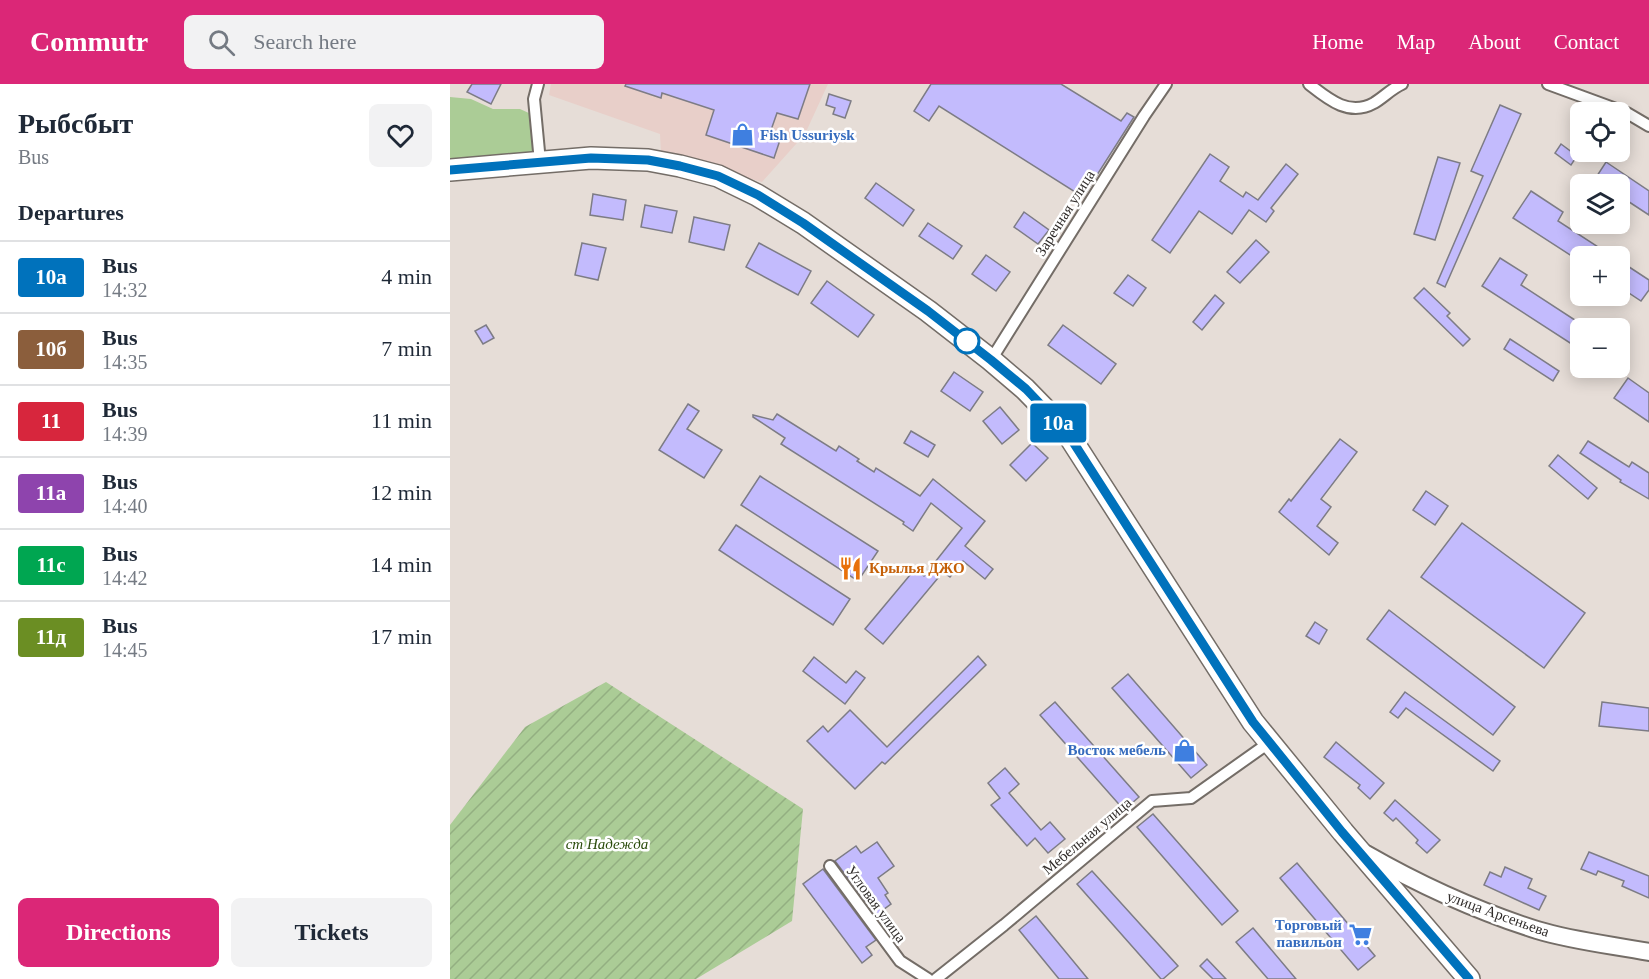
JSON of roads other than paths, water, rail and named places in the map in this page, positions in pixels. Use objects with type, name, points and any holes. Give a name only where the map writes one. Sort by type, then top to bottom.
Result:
[{"type":"highway","points":[[450,170],[591,158],[648,160],[718,176],[758,195],[803,223],[928,311],[991,360],[1026,389],[1066,431],[1253,722],[1356,848],[1469,979]]},
{"type":"street","points":[[538,84],[534,99],[540,162]]},
{"type":"street","name":"Заречная улица","points":[[991,360],[1166,84]]},
{"type":"street","points":[[1309,84],[1331,102],[1344,107],[1360,109],[1374,103],[1392,88],[1402,84]]},
{"type":"street","points":[[1548,84],[1627,112],[1649,126]]},
{"type":"street","name":"Мебельная улица","points":[[936,979],[1152,801],[1191,798],[1270,742]]},
{"type":"street","name":"улица Арсеньева","points":[[1356,848],[1430,889],[1538,930],[1649,952]]},
{"type":"street","name":"Угловая улица","points":[[830,866],[900,961],[928,979]]},
{"type":"place","name":"Fish Ussuriysk","points":[[742,135]]},
{"type":"place","name":"Крылья ДЖО","points":[[851,568]]},
{"type":"place","name":"Восток мебель","points":[[1184,750]]},
{"type":"place","name":"Торговый павильон","points":[[1360,934]]},
{"type":"park label","name":"ст Надежда","points":[[607,844]]}]
